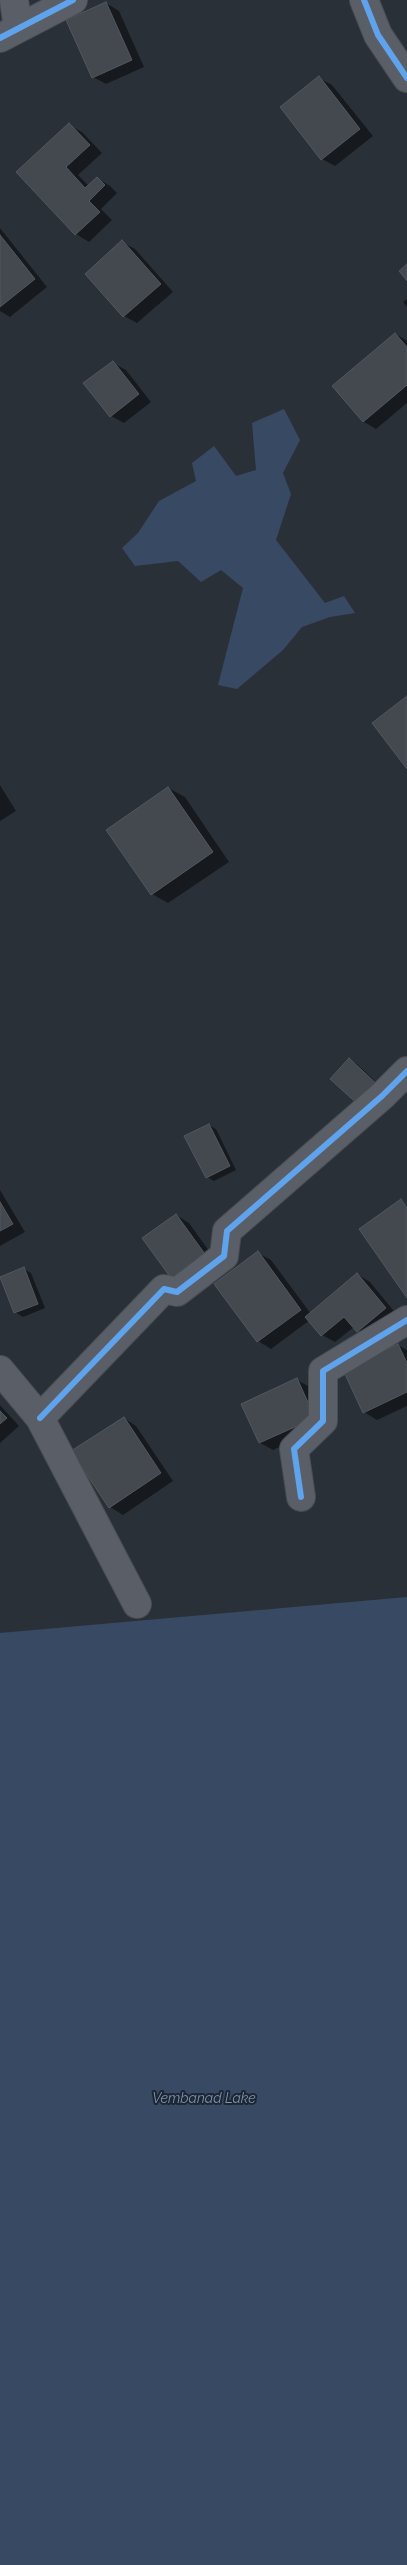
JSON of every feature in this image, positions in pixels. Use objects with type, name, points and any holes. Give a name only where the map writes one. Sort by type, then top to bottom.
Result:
[{"type":"street","points":[[9,33],[14,0]]},
{"type":"street","points":[[9,33],[73,0]]},
{"type":"street","points":[[364,0],[378,36],[407,78]]},
{"type":"street","points":[[40,1418],[164,1289],[177,1292],[224,1256],[227,1231],[382,1096],[407,1071]]},
{"type":"street","points":[[301,1497],[294,1449],[323,1421],[323,1371],[407,1320]]},
{"type":"street","points":[[0,1370],[40,1418],[137,1604]]},
{"type":"water","points":[[284,409],[300,440],[283,473],[291,494],[276,540],[325,603],[344,596],[355,613],[330,617],[302,627],[283,650],[237,689],[218,685],[243,588],[221,570],[201,582],[178,561],[135,566],[122,548],[138,533],[159,501],[196,481],[192,463],[214,446],[236,476],[256,470],[252,423]]},
{"type":"water","name":"Vembanad Lake","points":[[407,1597],[407,2565],[0,2565],[0,1633]]},
{"type":"building","points":[[106,2],[132,60],[92,78],[66,20]]},
{"type":"building","points":[[319,76],[360,129],[321,160],[280,107]]},
{"type":"building","points":[[69,123],[90,145],[66,167],[85,188],[97,177],[105,185],[89,201],[100,212],[75,235],[16,172]]},
{"type":"building","points":[[0,235],[35,279],[0,307]]},
{"type":"building","points":[[122,240],[161,284],[123,317],[85,274]]},
{"type":"building","points":[[407,264],[407,281],[399,271]]},
{"type":"building","points":[[395,333],[407,347],[407,385],[363,422],[332,386]]},
{"type":"building","points":[[113,361],[139,394],[110,417],[83,383]]},
{"type":"building","points":[[407,696],[407,769],[372,723]]},
{"type":"building","points":[[168,787],[213,852],[151,895],[106,830]]},
{"type":"building","points":[[349,1058],[381,1088],[362,1108],[330,1079]]},
{"type":"building","points":[[209,1124],[230,1166],[206,1178],[184,1136]]},
{"type":"building","points":[[401,1199],[407,1208],[407,1298],[359,1229]]},
{"type":"building","points":[[0,1202],[13,1224],[0,1231]]},
{"type":"building","points":[[176,1214],[210,1261],[176,1285],[142,1238]]},
{"type":"building","points":[[258,1251],[301,1310],[257,1342],[214,1284]]},
{"type":"building","points":[[24,1267],[38,1304],[14,1313],[0,1277]]},
{"type":"building","points":[[357,1273],[386,1308],[357,1332],[344,1317],[321,1336],[305,1317]]},
{"type":"building","points":[[398,1344],[407,1363],[407,1392],[363,1413],[343,1370]]},
{"type":"building","points":[[297,1378],[315,1418],[259,1443],[241,1404]]},
{"type":"building","points":[[0,1411],[7,1418],[0,1424]]},
{"type":"building","points":[[124,1417],[161,1473],[109,1508],[71,1451]]},
{"type":"cycle path","points":[[0,38],[73,0]]},
{"type":"cycle path","points":[[364,0],[378,35],[407,78]]},
{"type":"cycle path","points":[[40,1418],[164,1289],[177,1292],[224,1256],[227,1231],[382,1096],[407,1071]]},
{"type":"cycle path","points":[[301,1497],[294,1449],[323,1421],[323,1371],[407,1320]]}]
